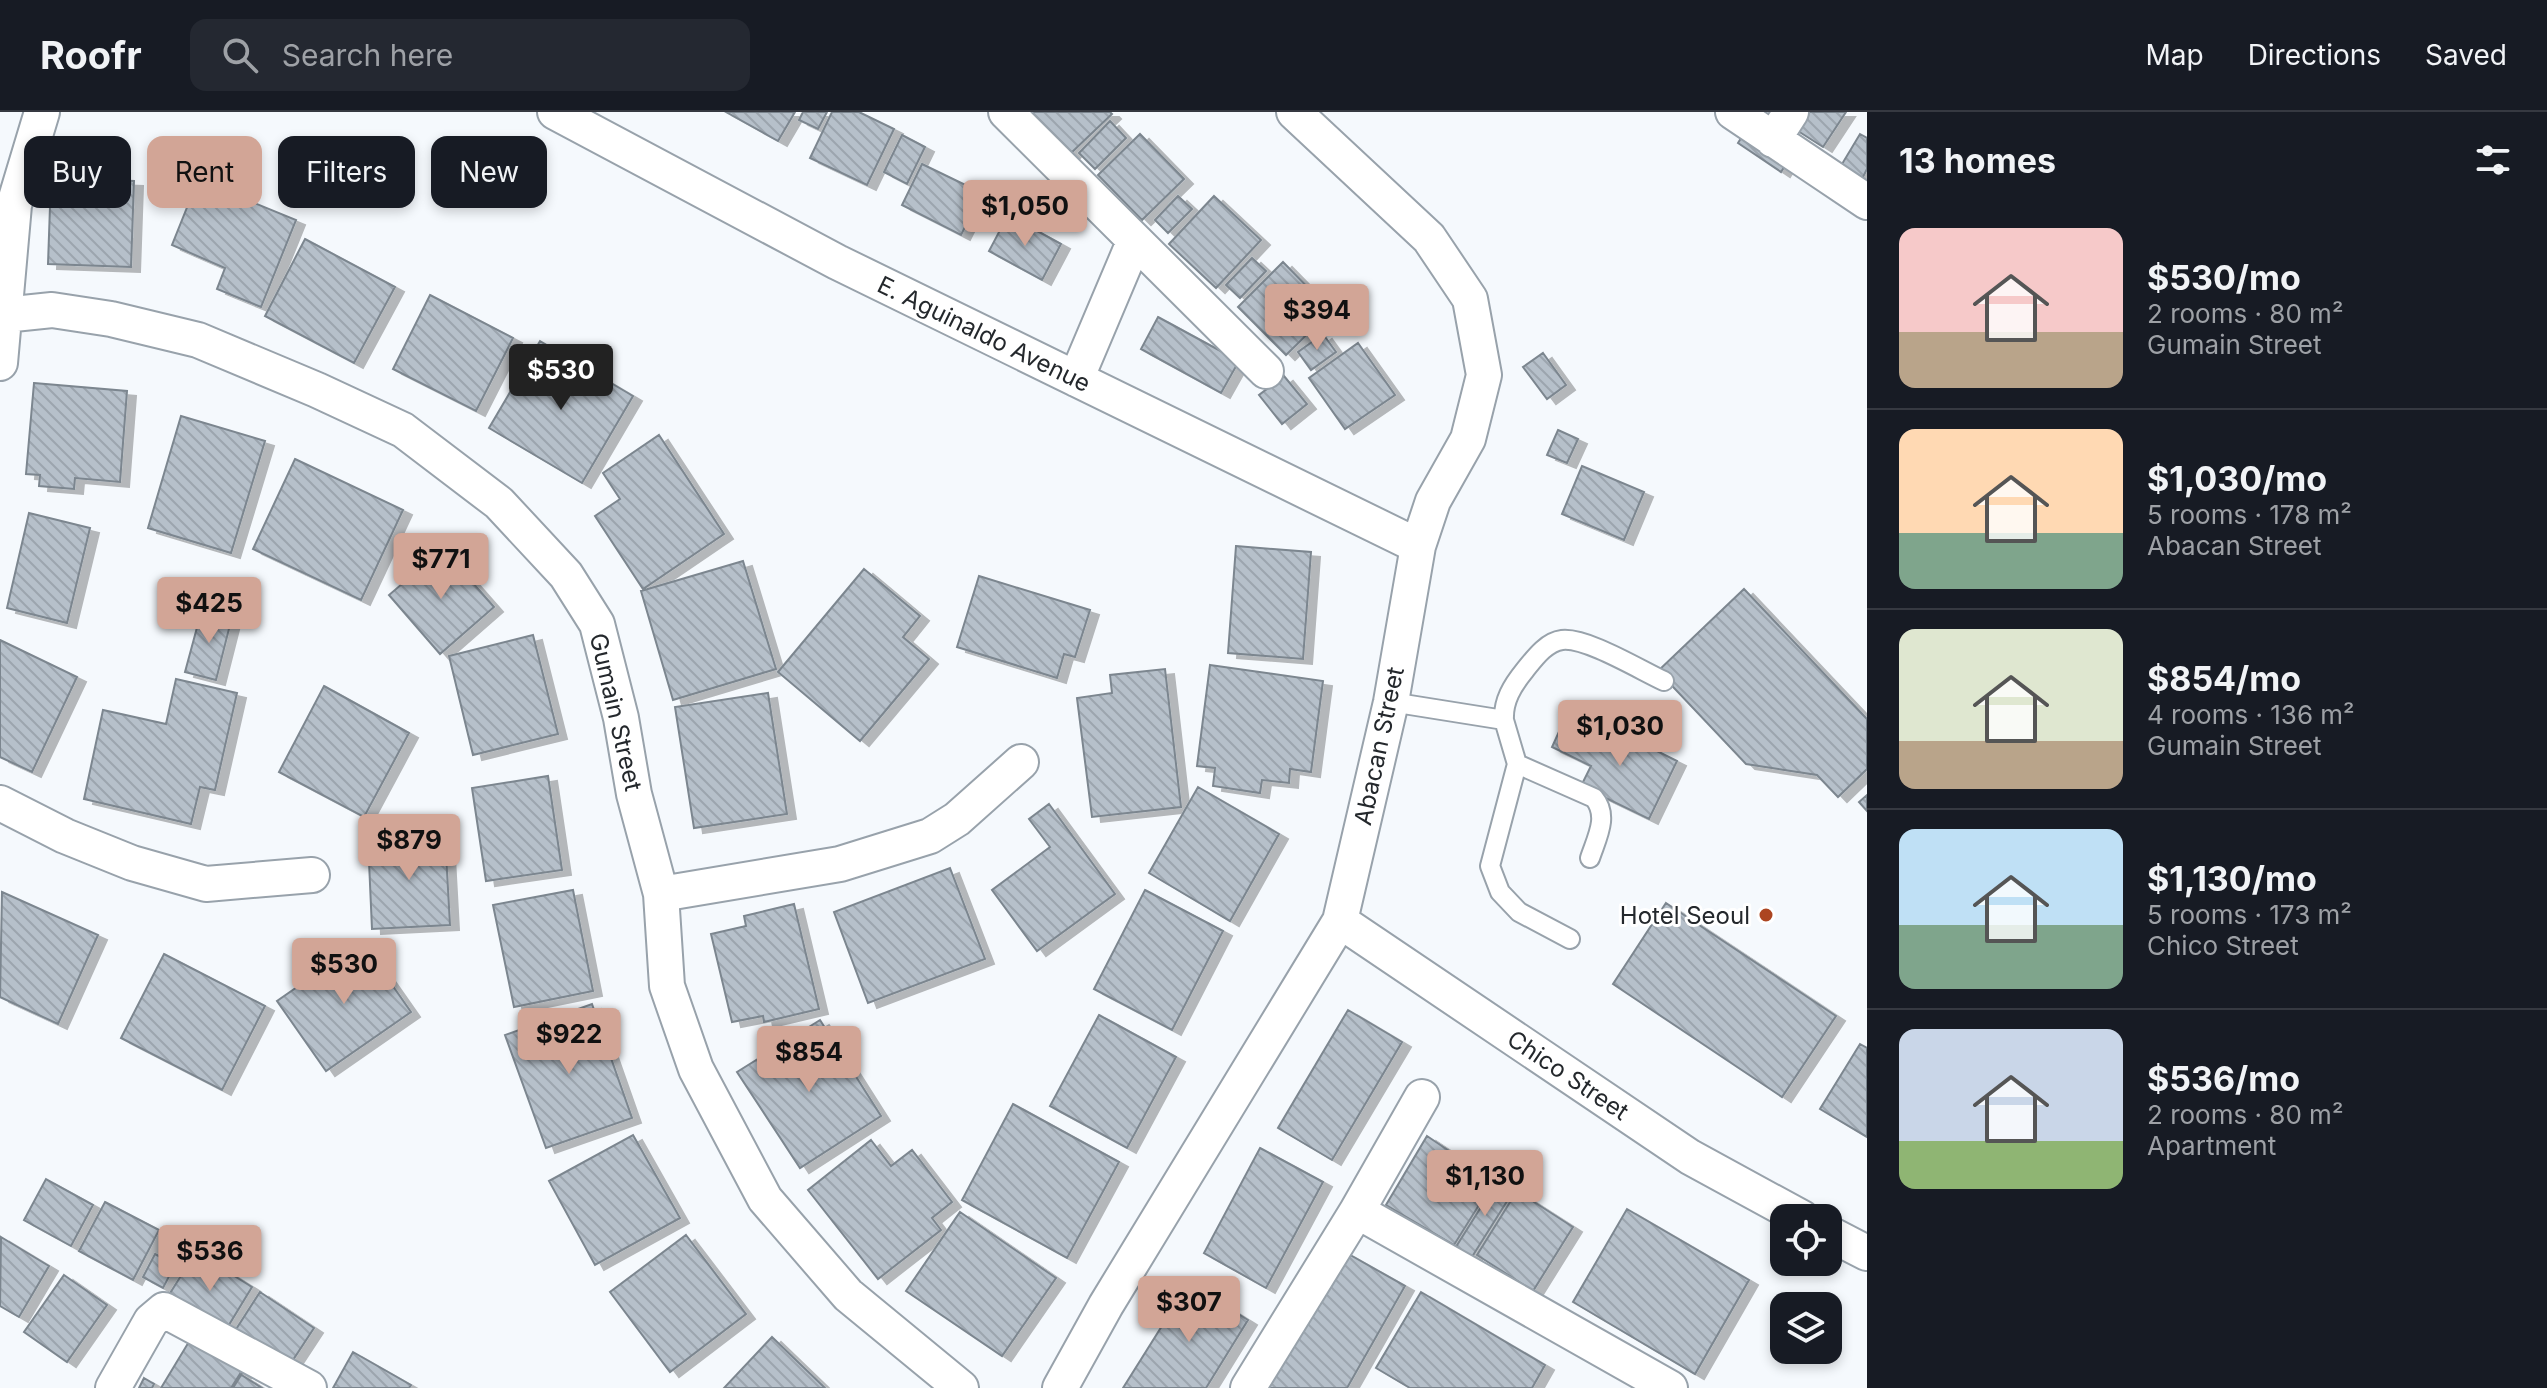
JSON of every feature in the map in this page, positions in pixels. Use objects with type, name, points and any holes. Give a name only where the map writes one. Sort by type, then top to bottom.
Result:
[{"type":"street","points":[[0,363],[14,205],[42,112]]},
{"type":"street","name":"E. Aguinaldo Avenue","points":[[555,112],[837,262],[1418,546]]},
{"type":"street","points":[[987,112],[1014,120],[1266,371]]},
{"type":"street","name":"Abacan Street","points":[[1060,1388],[1114,1291],[1340,921],[1391,702],[1418,546],[1433,501],[1468,439],[1484,375],[1470,299],[1429,238],[1294,112]]},
{"type":"street","points":[[1733,112],[1782,126],[1867,202]]},
{"type":"street","points":[[1076,379],[1134,242]]},
{"type":"street","name":"Gumain Street","points":[[4,315],[52,310],[111,319],[198,340],[403,430],[499,503],[566,575],[597,624],[621,718],[634,794],[661,894],[667,986],[696,1069],[765,1199],[848,1295],[961,1388]]},
{"type":"street","points":[[661,894],[840,864],[930,836],[957,819],[1021,762]]},
{"type":"street","points":[[0,803],[132,863],[206,884],[312,875]]},
{"type":"street","name":"Chico Street","points":[[1340,921],[1690,1157],[1776,1204]]},
{"type":"street","points":[[1248,1388],[1357,1211],[1422,1097]]},
{"type":"street","points":[[1357,1211],[1670,1388]]},
{"type":"street","points":[[1842,1240],[1867,1253]]},
{"type":"street","points":[[113,1388],[151,1321],[164,1310],[309,1388]]},
{"type":"lane","points":[[1570,939],[1519,912],[1500,892],[1490,866],[1517,764],[1504,720],[1503,704],[1521,674],[1542,649],[1560,640],[1577,641],[1664,681]]},
{"type":"lane","points":[[1391,702],[1504,720]]},
{"type":"lane","points":[[1517,764],[1594,798],[1601,806],[1603,817],[1590,858]]},
{"type":"building","points":[[726,112],[795,112],[778,141]]},
{"type":"building","points":[[803,112],[827,112],[818,129],[799,120]]},
{"type":"building","points":[[832,112],[859,112],[894,129],[867,185],[810,158]]},
{"type":"building","points":[[1031,112],[1110,112],[1112,114],[1070,154]]},
{"type":"building","points":[[1795,112],[1846,112],[1823,147],[1787,124]]},
{"type":"building","points":[[1110,121],[1126,138],[1095,169],[1079,153]]},
{"type":"building","points":[[1748,127],[1791,156],[1781,172],[1738,143]]},
{"type":"building","points":[[1140,134],[1184,179],[1142,220],[1098,175]]},
{"type":"building","points":[[1860,134],[1867,138],[1867,169],[1861,181],[1839,169]]},
{"type":"building","points":[[902,135],[925,147],[907,184],[884,172]]},
{"type":"building","points":[[922,164],[982,193],[961,235],[902,205]]},
{"type":"building","points":[[131,181],[134,181],[131,267],[48,264],[50,208],[131,208]]},
{"type":"building","points":[[1178,196],[1192,209],[1168,233],[1155,220]]},
{"type":"building","points":[[1214,196],[1261,240],[1216,288],[1169,244]]},
{"type":"building","points":[[262,206],[296,220],[261,307],[217,289],[225,268],[172,245],[187,208]]},
{"type":"building","points":[[1008,215],[1061,244],[1042,280],[989,251]]},
{"type":"building","points":[[305,239],[395,287],[354,363],[265,316]]},
{"type":"building","points":[[1252,258],[1266,271],[1240,298],[1226,285]]},
{"type":"building","points":[[1283,262],[1331,311],[1286,355],[1238,307]]},
{"type":"building","points":[[430,295],[513,338],[476,411],[393,369]]},
{"type":"building","points":[[1158,317],[1239,361],[1221,393],[1141,349]]},
{"type":"building","points":[[1323,334],[1336,352],[1311,370],[1298,352]]},
{"type":"building","points":[[540,341],[633,396],[582,483],[489,428]]},
{"type":"building","points":[[1358,343],[1395,395],[1345,429],[1309,378]]},
{"type":"building","points":[[1543,353],[1566,385],[1547,399],[1523,367]]},
{"type":"building","points":[[1284,376],[1307,404],[1282,424],[1259,395]]},
{"type":"building","points":[[34,383],[127,391],[120,482],[75,478],[74,489],[39,486],[40,475],[26,474]]},
{"type":"building","points":[[181,416],[265,441],[231,553],[148,528]]},
{"type":"building","points":[[1558,430],[1578,439],[1567,463],[1547,455]]},
{"type":"building","points":[[659,435],[724,534],[643,589],[595,516],[620,499],[603,473]]},
{"type":"building","points":[[295,459],[403,510],[361,600],[253,549]]},
{"type":"building","points":[[1582,466],[1644,492],[1624,540],[1562,514]]},
{"type":"building","points":[[29,513],[90,528],[67,623],[7,608]]},
{"type":"building","points":[[1236,546],[1311,552],[1303,659],[1228,653]]},
{"type":"building","points":[[443,549],[494,607],[440,654],[389,595]]},
{"type":"building","points":[[743,561],[776,669],[673,700],[641,591]]},
{"type":"building","points":[[864,569],[920,616],[903,637],[929,659],[860,741],[778,672]]},
{"type":"building","points":[[979,576],[1090,610],[1075,657],[1064,654],[1057,678],[957,647]]},
{"type":"building","points":[[1744,589],[1867,719],[1867,769],[1838,797],[1817,775],[1746,764],[1658,671]]},
{"type":"building","points":[[202,609],[232,617],[216,680],[185,672]]},
{"type":"building","points":[[533,635],[558,734],[473,755],[449,656]]},
{"type":"building","points":[[0,640],[77,677],[32,772],[0,757]]},
{"type":"building","points":[[1210,665],[1323,681],[1311,772],[1290,769],[1289,783],[1262,780],[1260,793],[1213,786],[1215,768],[1197,766]]},
{"type":"building","points":[[1165,669],[1181,807],[1092,817],[1077,698],[1112,693],[1110,675]]},
{"type":"building","points":[[176,679],[237,693],[215,790],[200,787],[191,824],[84,799],[103,710],[166,724]]},
{"type":"building","points":[[324,686],[409,733],[364,817],[279,772]]},
{"type":"building","points":[[768,693],[787,814],[694,828],[675,707]]},
{"type":"building","points":[[1562,725],[1601,743],[1609,727],[1677,761],[1649,819],[1581,786],[1591,766],[1552,747]]},
{"type":"building","points":[[548,776],[562,870],[486,881],[472,788]]},
{"type":"building","points":[[1198,787],[1279,834],[1230,921],[1149,873]]},
{"type":"building","points":[[1867,795],[1867,811],[1859,802]]},
{"type":"building","points":[[1049,804],[1115,894],[1037,951],[992,890],[1050,847],[1029,819]]},
{"type":"building","points":[[445,835],[450,925],[372,929],[368,839]]},
{"type":"building","points":[[950,868],[985,959],[868,1003],[834,912]]},
{"type":"building","points":[[573,890],[593,991],[514,1007],[493,905]]},
{"type":"building","points":[[1145,890],[1223,931],[1172,1030],[1094,989]]},
{"type":"building","points":[[2,892],[98,935],[58,1024],[0,997]]},
{"type":"building","points":[[1666,903],[1836,1016],[1782,1097],[1613,984]]},
{"type":"building","points":[[794,904],[819,1009],[764,1022],[763,1016],[732,1022],[711,934],[746,926],[744,916]]},
{"type":"building","points":[[362,942],[411,1012],[326,1071],[277,1001]]},
{"type":"building","points":[[164,954],[265,1006],[222,1090],[121,1038]]},
{"type":"building","points":[[592,1004],[632,1118],[546,1148],[505,1035]]},
{"type":"building","points":[[1348,1010],[1402,1042],[1332,1160],[1278,1128]]},
{"type":"building","points":[[1099,1015],[1176,1057],[1127,1148],[1050,1106]]},
{"type":"building","points":[[820,1020],[881,1116],[800,1168],[737,1072]]},
{"type":"building","points":[[1860,1044],[1867,1048],[1867,1137],[1820,1109]]},
{"type":"building","points":[[1013,1104],[1119,1162],[1067,1258],[962,1200]]},
{"type":"building","points":[[633,1135],[680,1218],[595,1265],[549,1181]]},
{"type":"building","points":[[1427,1136],[1494,1181],[1454,1245],[1386,1205]]},
{"type":"building","points":[[871,1140],[891,1166],[912,1150],[952,1202],[932,1218],[941,1230],[878,1279],[808,1190]]},
{"type":"building","points":[[1260,1148],[1323,1182],[1266,1288],[1204,1253]]},
{"type":"building","points":[[1500,1177],[1516,1187],[1470,1260],[1454,1250]]},
{"type":"building","points":[[46,1179],[93,1205],[71,1246],[24,1220]]},
{"type":"building","points":[[1517,1191],[1573,1227],[1533,1291],[1477,1255]]},
{"type":"building","points":[[105,1202],[159,1230],[133,1280],[79,1251]]},
{"type":"building","points":[[1627,1209],[1749,1280],[1695,1374],[1573,1302]]},
{"type":"building","points":[[960,1212],[1056,1278],[1002,1356],[906,1291]]},
{"type":"building","points":[[686,1235],[746,1314],[670,1372],[610,1292]]},
{"type":"building","points":[[1,1237],[49,1266],[19,1317],[0,1306]]},
{"type":"building","points":[[196,1252],[252,1287],[224,1333],[167,1298]]},
{"type":"building","points":[[1345,1252],[1405,1286],[1347,1388],[1268,1388]]},
{"type":"building","points":[[155,1254],[175,1265],[163,1288],[143,1277]]},
{"type":"building","points":[[64,1275],[107,1305],[67,1362],[24,1332]]},
{"type":"building","points":[[1189,1283],[1248,1320],[1206,1388],[1123,1388]]},
{"type":"building","points":[[260,1292],[314,1328],[287,1369],[233,1334]]},
{"type":"building","points":[[1421,1292],[1545,1365],[1532,1388],[1410,1388],[1376,1368]]},
{"type":"building","points":[[193,1335],[246,1367],[233,1388],[161,1388]]},
{"type":"building","points":[[772,1337],[825,1388],[724,1388]]},
{"type":"building","points":[[353,1352],[411,1385],[409,1388],[333,1388]]},
{"type":"building","points":[[240,1374],[262,1388],[231,1388]]},
{"type":"building","points":[[144,1378],[154,1384],[152,1388],[139,1388]]},
{"type":"place","name":"Hotel Seoul","points":[[1766,915]]}]
